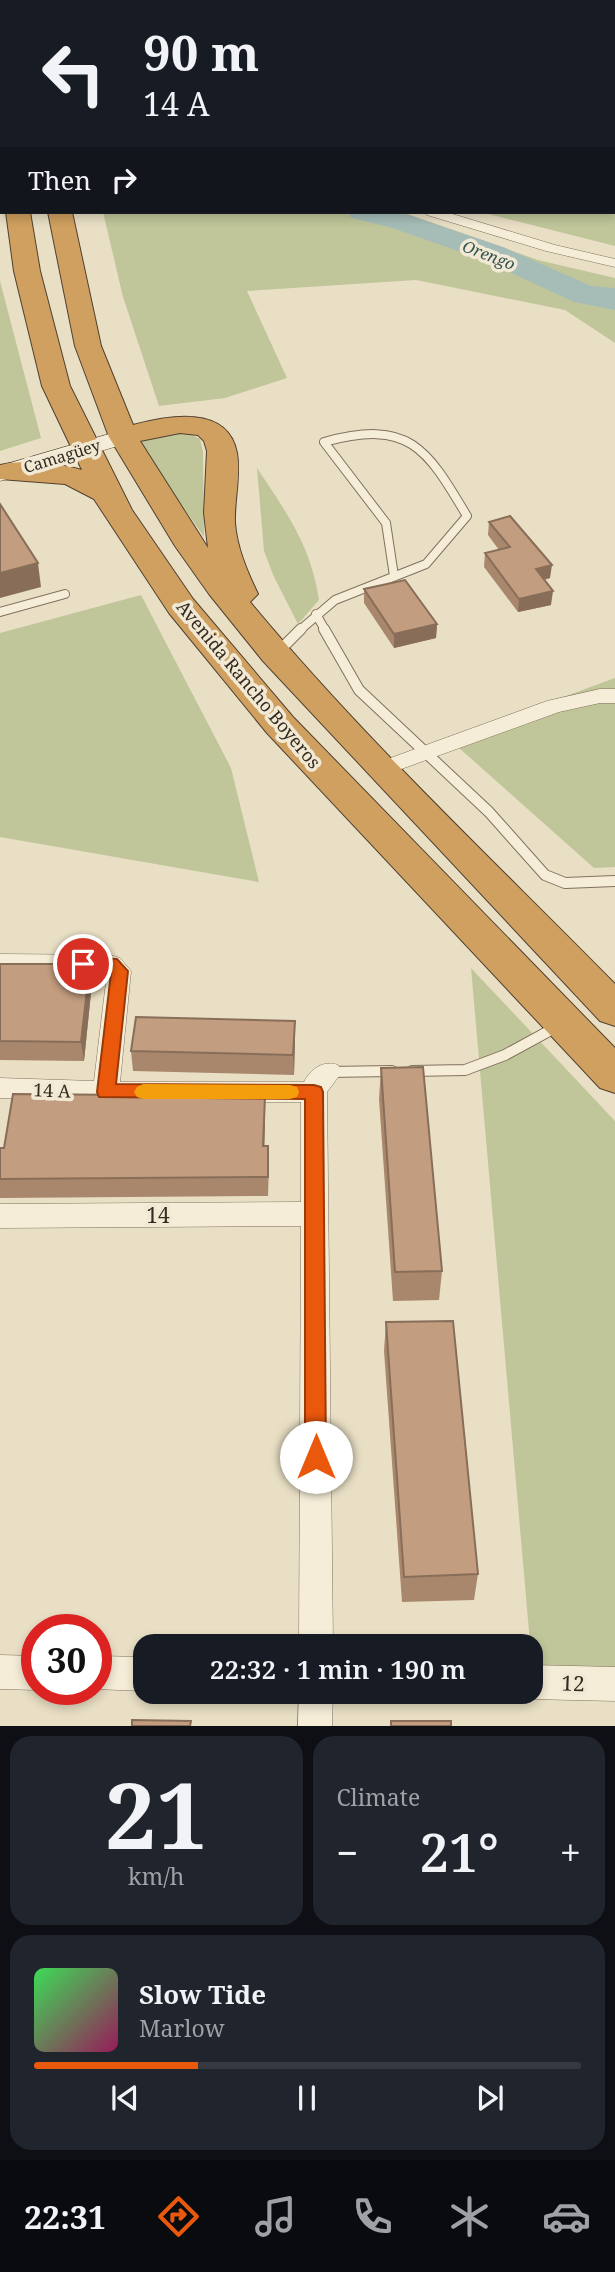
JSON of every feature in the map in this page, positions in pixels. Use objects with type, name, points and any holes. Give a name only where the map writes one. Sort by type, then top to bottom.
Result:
[{"type":"highway","name":"Avenida Rancho Boyeros","points":[[18,214],[27,271],[43,344],[56,386],[117,510],[181,606],[280,725],[615,1076]]},
{"type":"highway","points":[[60,214],[88,346],[123,437],[191,546],[220,587],[275,654],[615,1010]]},
{"type":"highway","points":[[123,437],[156,427],[181,424],[203,428],[215,436],[222,451],[222,542],[237,584],[275,654]]},
{"type":"highway","points":[[4,473],[52,474],[85,482],[109,496],[117,510]]},
{"type":"main road","name":"Camagüey","points":[[4,473],[123,437]]},
{"type":"street","points":[[439,214],[551,248],[615,263]]},
{"type":"street","points":[[382,769],[554,706],[600,696],[615,696]]},
{"type":"street","points":[[0,963],[111,964],[117,967],[120,971],[106,1092]]},
{"type":"street","points":[[316,1634],[315,1214],[321,1082]]},
{"type":"street","name":"14 A","points":[[0,1088],[106,1092],[321,1082]]},
{"type":"street","name":"14","points":[[0,1216],[315,1214]]},
{"type":"street","points":[[0,1672],[21,1673]]},
{"type":"street","points":[[112,1673],[133,1674]]},
{"type":"street","name":"12","points":[[543,1682],[615,1684]]},
{"type":"street","points":[[315,1726],[316,1704]]},
{"type":"lane","points":[[275,654],[316,614],[335,600],[426,564],[467,516],[439,468],[411,440],[390,432],[351,433],[324,442],[386,523],[394,576]]},
{"type":"lane","points":[[0,612],[65,594]]},
{"type":"lane","points":[[316,614],[359,690],[489,812],[545,875],[565,883],[615,881]]},
{"type":"lane","points":[[321,1082],[465,1070],[505,1055],[564,1024]]},
{"type":"green space","points":[[103,214],[408,214],[538,260],[615,278],[615,343],[565,310],[416,280],[247,291],[287,378],[225,398],[159,406],[123,297]]},
{"type":"green space","points":[[488,214],[615,214],[615,246]]},
{"type":"green space","points":[[0,281],[41,438],[0,451]]},
{"type":"green space","points":[[164,432],[189,433],[200,439],[203,452],[204,537],[140,445],[143,439]]},
{"type":"green space","points":[[257,468],[304,546],[315,581],[319,600],[298,624],[264,551]]},
{"type":"green space","points":[[141,595],[231,768],[259,882],[0,837],[0,633]]},
{"type":"green space","points":[[615,678],[615,867],[594,868],[449,739]]},
{"type":"green space","points":[[471,968],[615,1121],[615,1678],[543,1677],[543,1634],[529,1634]]},
{"type":"building","points":[[0,504],[38,563],[0,573]]},
{"type":"building","points":[[510,516],[552,565],[536,569],[553,591],[519,599],[485,553],[510,547],[489,522]]},
{"type":"building","points":[[405,580],[437,624],[394,634],[364,589]]},
{"type":"building","points":[[0,964],[90,964],[81,1042],[0,1041]]},
{"type":"building","points":[[136,1017],[295,1021],[293,1055],[131,1051]]},
{"type":"building","points":[[423,1067],[442,1271],[395,1272],[381,1068]]},
{"type":"building","points":[[13,1094],[265,1096],[263,1146],[268,1146],[268,1177],[0,1179],[0,1148],[4,1148]]},
{"type":"building","points":[[453,1321],[478,1574],[404,1577],[386,1322]]},
{"type":"building","points":[[132,1720],[191,1721],[190,1726],[132,1726]]},
{"type":"building","points":[[391,1721],[451,1721],[451,1726],[391,1726]]},
{"type":"waterway","name":"Orengo","points":[[370,214],[402,222],[492,253],[585,295],[612,297],[615,300]]},
{"type":"slow traffic","points":[[143,1092],[290,1092]]},
{"type":"route","points":[[83,964],[111,964],[120,971],[106,1092],[314,1092],[316,1457]]}]
